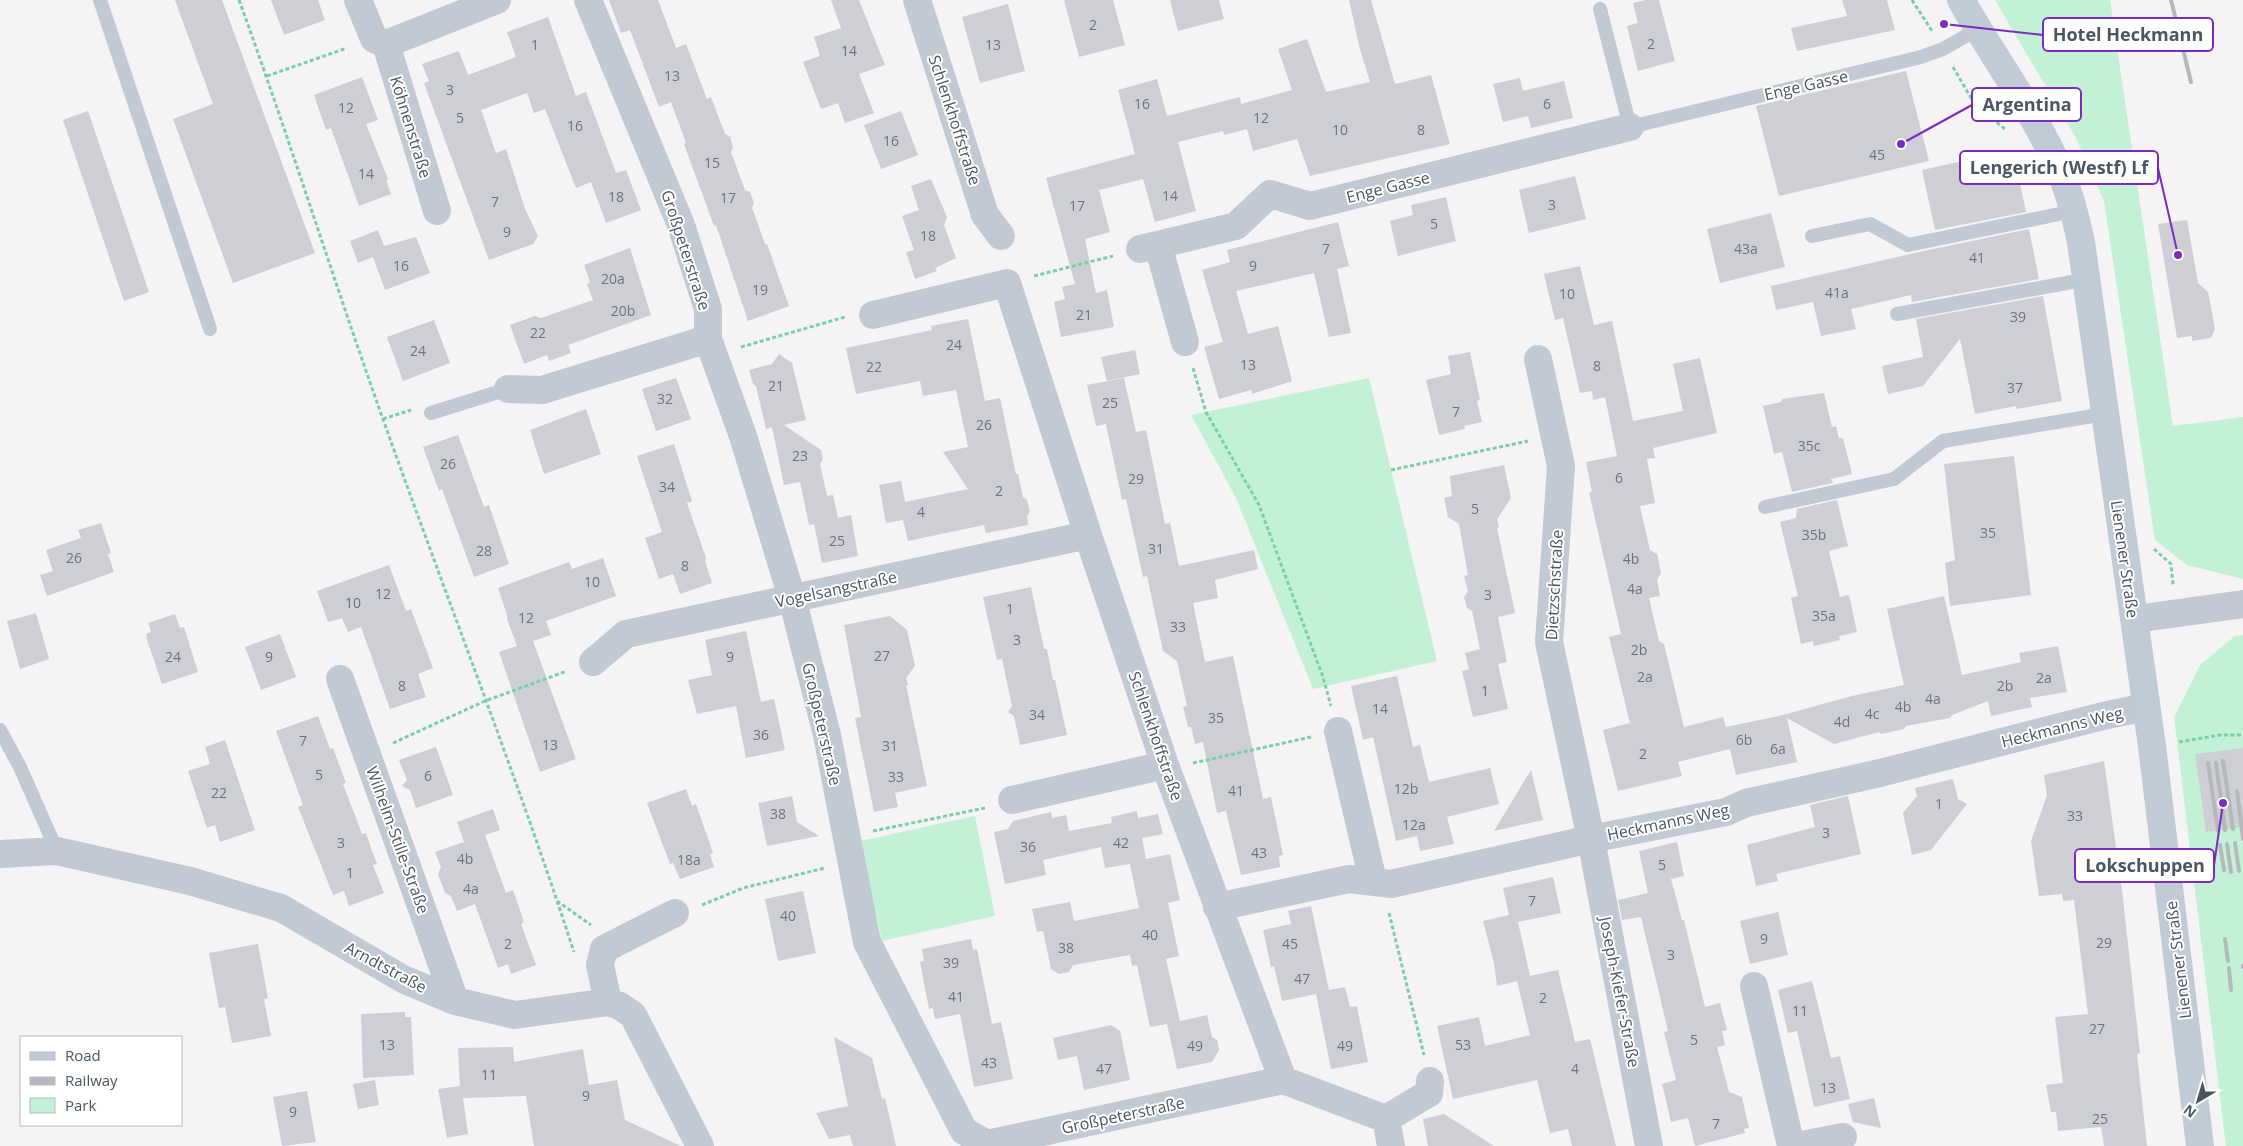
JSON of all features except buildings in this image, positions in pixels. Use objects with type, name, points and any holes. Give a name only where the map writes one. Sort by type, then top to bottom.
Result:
[{"type":"street","name":"Köhnenstraße","points":[[358,0],[380,42],[437,211]]},
{"type":"street","points":[[380,42],[497,0]]},
{"type":"street","name":"Großpeterstraße","points":[[588,0],[681,225],[708,309],[712,347],[743,436],[792,598],[827,735],[867,942],[964,1131],[987,1144],[1283,1080]]},
{"type":"street","name":"Schlenkhoffstraße","points":[[917,0],[985,215],[1002,236]]},
{"type":"street","name":"Lienener Straße","points":[[1960,0],[2046,142],[2062,175],[2074,211],[2088,279],[2152,746],[2200,1146]]},
{"type":"street","name":"Enge Gasse","points":[[1149,247],[1236,226],[1270,194],[1310,206],[1630,126]]},
{"type":"street","points":[[1149,247],[1185,342]]},
{"type":"street","points":[[873,315],[1007,284]]},
{"type":"street","name":"Schlenkhoffstraße","points":[[1007,284],[1165,765],[1216,906],[1283,1080]]},
{"type":"street","points":[[508,388],[542,390],[712,347]]},
{"type":"street","name":"Dietzschstraße","points":[[1538,359],[1561,466],[1549,642],[1591,839]]},
{"type":"street","name":"Vogelsangstraße","points":[[593,662],[626,634],[1088,535]]},
{"type":"street","points":[[2134,619],[2243,604]]},
{"type":"street","name":"Wilhelm-Stille-Straße","points":[[340,679],[455,1001]]},
{"type":"street","name":"Heckmanns Weg","points":[[1216,906],[1349,878],[1391,884],[1591,839],[1726,812],[1746,803],[1880,773],[2103,716],[2146,707]]},
{"type":"street","points":[[1338,731],[1373,881]]},
{"type":"street","points":[[1012,800],[1165,765]]},
{"type":"street","name":"Joseph-Kiefer-Straße","points":[[1591,839],[1649,1146]]},
{"type":"street","name":"Arndtstraße","points":[[0,854],[56,851],[190,881],[280,908],[403,979],[455,1001],[514,1015],[608,1002]]},
{"type":"street","points":[[676,913],[604,949],[600,966],[608,1002],[620,1006],[633,1015],[700,1146]]},
{"type":"street","points":[[1754,986],[1791,1146]]},
{"type":"street","points":[[1283,1080],[1386,1119]]},
{"type":"street","points":[[1386,1119],[1429,1093],[1430,1081]]},
{"type":"street","points":[[1386,1119],[1391,1146]]},
{"type":"street","points":[[1796,1146],[1843,1137]]},
{"type":"lane","points":[[100,0],[210,329]]},
{"type":"lane","points":[[1600,9],[1630,126]]},
{"type":"lane","name":"Enge Gasse","points":[[1630,126],[1922,57],[1943,49],[1978,29]]},
{"type":"lane","points":[[1812,236],[1870,224],[1908,245],[2074,211]]},
{"type":"lane","points":[[1897,314],[2088,279]]},
{"type":"lane","points":[[430,413],[508,388]]},
{"type":"lane","points":[[1765,507],[1894,479],[1942,441],[2105,414]]},
{"type":"lane","points":[[0,730],[20,767],[56,851]]},
{"type":"path","points":[[239,0],[267,76],[383,419],[544,859],[576,960]]},
{"type":"path","points":[[1912,0],[1974,103],[2009,133]]},
{"type":"path","points":[[267,76],[380,42]]},
{"type":"path","points":[[1007,284],[1149,247]]},
{"type":"path","points":[[712,347],[855,314],[873,315]]},
{"type":"path","points":[[1185,342],[1206,412],[1259,505],[1323,677]]},
{"type":"path","points":[[383,419],[414,409],[430,413]]},
{"type":"path","points":[[1391,470],[1555,435]]},
{"type":"path","points":[[367,754],[485,701],[593,662]]},
{"type":"path","points":[[1165,765],[1188,764],[1338,731]]},
{"type":"path","points":[[2152,746],[2220,735],[2243,735]]},
{"type":"path","points":[[676,913],[688,912],[744,888],[849,850],[1012,800]]},
{"type":"path","points":[[1373,881],[1386,899],[1430,1081]]},
{"type":"path","points":[[557,901],[595,928],[604,949]]},
{"type":"green space","points":[[1995,0],[2110,0],[2173,426],[2243,417],[2243,579],[2187,565],[2155,540],[2104,201],[2076,138]]},
{"type":"green space","points":[[1369,378],[1437,661],[1313,689],[1236,498],[1191,415]]},
{"type":"green space","points":[[2243,635],[2243,1146],[2226,1146],[2174,717],[2200,665],[2235,636]]},
{"type":"green space","points":[[975,816],[995,916],[882,941],[860,841]]},
{"type":"railway","points":[[2171,0],[2191,82]]},
{"type":"railway","points":[[2223,761],[2233,829]]},
{"type":"railway","points":[[2208,763],[2218,831]]},
{"type":"railway","points":[[2216,763],[2225,830]]},
{"type":"railway","points":[[2237,791],[2243,839]]},
{"type":"railway","points":[[2235,843],[2239,871]]},
{"type":"railway","points":[[2227,844],[2231,872]]},
{"type":"railway","points":[[2220,845],[2224,870]]},
{"type":"railway","points":[[2225,939],[2228,961]]},
{"type":"railway","points":[[2229,968],[2231,990]]},
{"type":"place","name":"Hotel Heckmann","points":[[1944,24]]},
{"type":"place","name":"Argentina","points":[[1901,144]]},
{"type":"place","name":"Lengerich (Westf) Lf","points":[[2178,255]]},
{"type":"place","name":"Lokschuppen","points":[[2223,803]]}]
